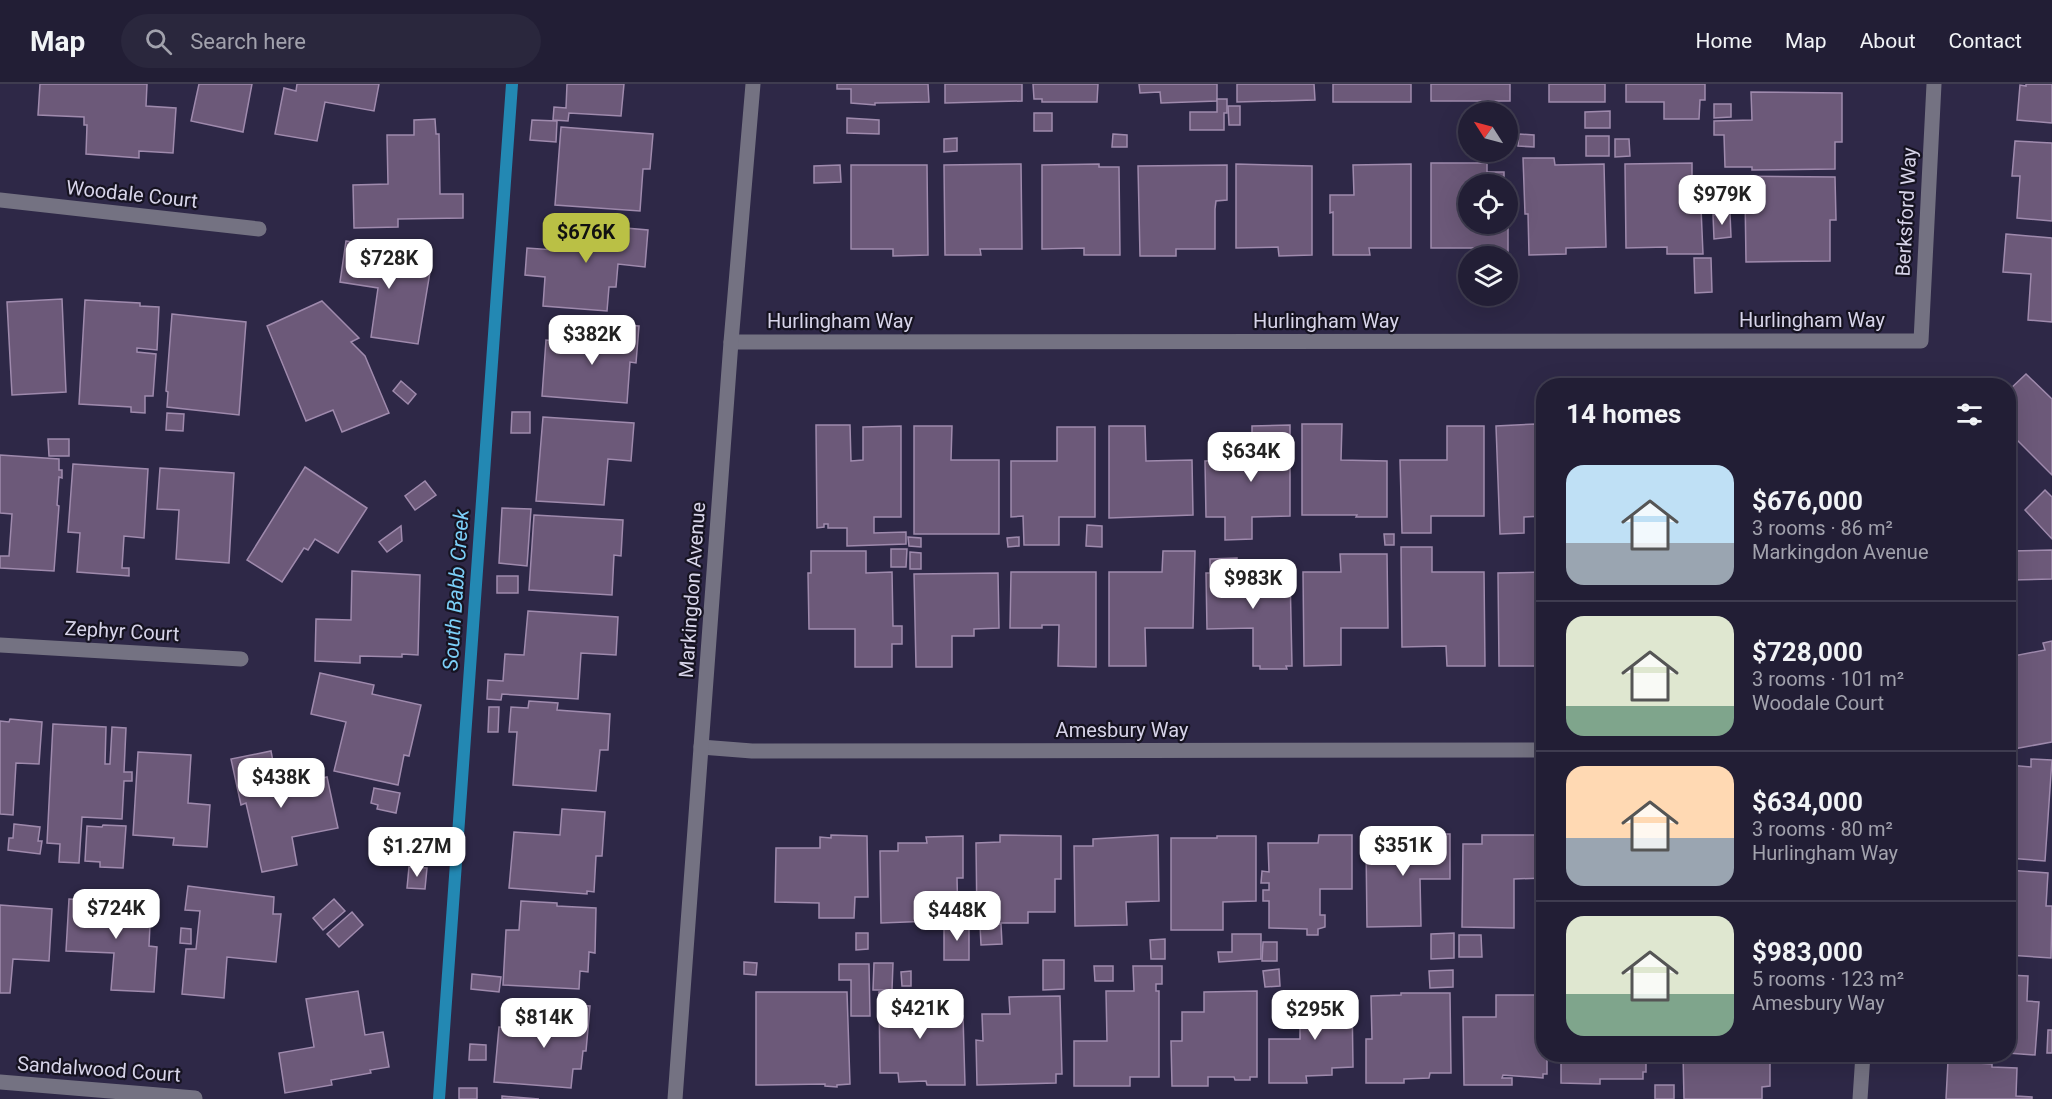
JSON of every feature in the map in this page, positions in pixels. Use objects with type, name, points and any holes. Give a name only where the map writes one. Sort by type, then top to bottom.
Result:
[{"type":"street","name":"Markingdon Avenue","points":[[675,1099],[731,342],[753,84]]},
{"type":"street","name":"Berksford Way","points":[[1921,341],[1934,84]]},
{"type":"street","name":"Woodale Court","points":[[0,200],[259,229]]},
{"type":"street","name":"Hurlingham Way","points":[[731,342],[1921,341]]},
{"type":"street","name":"Zephyr Court","points":[[0,645],[241,659]]},
{"type":"street","name":"Amesbury Way","points":[[701,747],[752,751],[1536,750]]},
{"type":"street","points":[[1860,1099],[1862,1062]]},
{"type":"street","name":"Sandalwood Court","points":[[0,1082],[195,1098]]},
{"type":"building","points":[[40,84],[147,84],[146,106],[176,108],[173,153],[139,151],[139,158],[86,154],[87,125],[84,125],[84,117],[38,115]]},
{"type":"building","points":[[199,84],[252,84],[243,132],[191,121]]},
{"type":"building","points":[[297,84],[379,84],[374,111],[325,102],[317,141],[275,134],[284,88],[296,91]]},
{"type":"building","points":[[567,84],[624,84],[621,116],[569,113],[568,121],[553,120],[554,107],[566,108]]},
{"type":"building","points":[[837,84],[928,84],[929,102],[875,103],[875,105],[851,103],[851,89],[837,89]]},
{"type":"building","points":[[945,84],[1022,84],[1022,101],[945,103]]},
{"type":"building","points":[[1033,84],[1098,84],[1097,102],[1042,102],[1042,99],[1034,99]]},
{"type":"building","points":[[1139,84],[1217,84],[1217,101],[1161,103],[1160,92],[1140,93]]},
{"type":"building","points":[[1237,84],[1314,84],[1315,100],[1237,102]]},
{"type":"building","points":[[1333,84],[1411,84],[1411,102],[1333,102]]},
{"type":"building","points":[[1431,84],[1510,84],[1510,101],[1431,101]]},
{"type":"building","points":[[1549,84],[1605,84],[1605,102],[1549,102]]},
{"type":"building","points":[[1626,84],[1705,84],[1705,100],[1700,100],[1699,119],[1664,119],[1664,102],[1626,102]]},
{"type":"building","points":[[2026,84],[2052,84],[2052,123],[2017,120],[2020,85],[2026,86]]},
{"type":"building","points":[[1751,92],[1842,93],[1842,142],[1835,142],[1835,169],[1752,170],[1752,167],[1725,167],[1724,135],[1714,135],[1714,121],[1752,120]]},
{"type":"building","points":[[1217,99],[1227,99],[1224,130],[1190,130],[1190,112],[1217,112]]},
{"type":"building","points":[[1714,104],[1731,104],[1731,117],[1714,118]]},
{"type":"building","points":[[1228,106],[1240,106],[1240,125],[1229,125]]},
{"type":"building","points":[[1610,111],[1610,128],[1585,128],[1585,112]]},
{"type":"building","points":[[1034,113],[1052,113],[1052,131],[1034,131]]},
{"type":"building","points":[[847,118],[879,120],[879,134],[847,133]]},
{"type":"building","points":[[435,119],[436,134],[439,134],[440,194],[463,194],[463,218],[398,219],[398,227],[354,228],[353,185],[388,184],[387,135],[414,135],[414,120]]},
{"type":"building","points":[[532,120],[557,121],[556,142],[530,140]]},
{"type":"building","points":[[561,127],[653,134],[650,169],[643,169],[640,211],[555,205]]},
{"type":"building","points":[[1113,134],[1127,135],[1127,147],[1112,147]]},
{"type":"building","points":[[1519,134],[1534,135],[1534,147],[1518,146]]},
{"type":"building","points":[[1586,136],[1609,136],[1609,156],[1586,156]]},
{"type":"building","points":[[957,138],[957,151],[944,152],[944,139]]},
{"type":"building","points":[[1615,139],[1629,139],[1630,156],[1615,157]]},
{"type":"building","points":[[2015,141],[2052,143],[2052,221],[2017,218],[2020,176],[2012,176]]},
{"type":"building","points":[[1523,158],[1554,158],[1555,165],[1604,164],[1606,247],[1566,248],[1566,254],[1529,255]]},
{"type":"building","points":[[1431,163],[1487,163],[1487,172],[1504,172],[1504,174],[1458,174],[1458,234],[1508,234],[1508,246],[1431,248]]},
{"type":"building","points":[[1692,163],[1692,185],[1700,185],[1703,254],[1667,254],[1667,247],[1626,248],[1625,164]]},
{"type":"building","points":[[1021,164],[1022,249],[980,249],[981,255],[945,255],[944,165]]},
{"type":"building","points":[[1099,164],[1099,167],[1119,167],[1120,255],[1084,255],[1084,248],[1042,249],[1042,165]]},
{"type":"building","points":[[1236,164],[1312,166],[1312,255],[1279,256],[1278,247],[1236,248]]},
{"type":"building","points":[[1411,164],[1411,248],[1369,248],[1370,255],[1333,255],[1333,212],[1330,213],[1330,195],[1354,195],[1353,165]]},
{"type":"building","points":[[840,165],[841,182],[814,183],[814,166]]},
{"type":"building","points":[[851,165],[927,165],[928,255],[893,256],[893,249],[851,249]]},
{"type":"building","points":[[1227,165],[1227,200],[1216,201],[1215,249],[1176,249],[1176,256],[1140,256],[1138,166]]},
{"type":"building","points":[[1728,176],[1835,177],[1836,220],[1830,220],[1830,261],[1746,262],[1745,193],[1728,193]]},
{"type":"building","points":[[1730,213],[1731,237],[1714,239],[1713,215]]},
{"type":"building","points":[[557,222],[648,230],[645,267],[618,264],[616,287],[609,287],[607,311],[543,306],[545,277],[525,275],[527,248],[555,250]]},
{"type":"building","points":[[2006,234],[2052,238],[2052,322],[2028,320],[2031,274],[2003,272]]},
{"type":"building","points":[[346,241],[390,248],[388,259],[431,266],[418,344],[371,337],[378,288],[340,282]]},
{"type":"building","points":[[1694,258],[1711,258],[1712,292],[1695,293]]},
{"type":"building","points":[[62,299],[66,392],[12,395],[7,302]]},
{"type":"building","points":[[85,300],[140,303],[140,306],[159,307],[157,350],[137,348],[137,352],[156,354],[153,396],[145,396],[145,413],[131,412],[131,407],[79,404]]},
{"type":"building","points":[[322,301],[359,338],[351,342],[365,356],[389,413],[342,432],[333,410],[306,421],[267,326]]},
{"type":"building","points":[[172,314],[246,322],[239,415],[167,407],[168,392],[166,391]]},
{"type":"building","points":[[597,323],[639,326],[636,363],[630,362],[627,403],[542,396],[546,340],[594,344]]},
{"type":"building","points":[[2026,374],[2052,399],[2052,475],[2016,439],[2016,383]]},
{"type":"building","points":[[401,381],[416,394],[408,404],[393,391]]},
{"type":"building","points":[[512,412],[530,412],[530,433],[511,433]]},
{"type":"building","points":[[167,413],[184,414],[183,431],[166,430]]},
{"type":"building","points":[[543,417],[634,423],[631,461],[608,459],[604,505],[536,501]]},
{"type":"building","points":[[1302,424],[1342,424],[1341,460],[1387,461],[1387,517],[1302,515]]},
{"type":"building","points":[[1535,424],[1536,516],[1524,517],[1524,533],[1500,534],[1496,426]]},
{"type":"building","points":[[816,425],[850,425],[851,461],[863,460],[863,427],[901,426],[901,517],[874,517],[874,533],[906,532],[906,544],[847,546],[847,528],[828,528],[828,524],[824,524],[824,527],[817,528]]},
{"type":"building","points":[[1290,425],[1290,516],[1252,517],[1252,539],[1225,540],[1225,517],[1206,517],[1205,461],[1252,460],[1252,426]]},
{"type":"building","points":[[914,426],[952,426],[951,460],[999,460],[999,534],[914,534]]},
{"type":"building","points":[[1109,426],[1145,426],[1146,461],[1192,460],[1193,515],[1109,518]]},
{"type":"building","points":[[1447,426],[1484,426],[1484,516],[1431,516],[1431,533],[1402,533],[1400,460],[1447,460]]},
{"type":"building","points":[[1057,427],[1095,427],[1095,517],[1059,517],[1059,545],[1024,545],[1023,516],[1011,517],[1011,461],[1057,461]]},
{"type":"building","points":[[48,439],[69,439],[69,456],[49,456]]},
{"type":"building","points":[[0,455],[59,459],[62,478],[59,477],[54,571],[0,568],[0,556],[9,556],[12,514],[0,513]]},
{"type":"building","points":[[73,464],[148,469],[144,538],[124,536],[122,568],[129,568],[129,576],[77,572],[80,533],[68,532]]},
{"type":"building","points":[[305,467],[367,508],[338,553],[315,539],[308,550],[304,548],[282,582],[247,560]]},
{"type":"building","points":[[160,468],[234,473],[229,563],[176,559],[179,510],[157,509]]},
{"type":"building","points":[[425,481],[436,495],[415,510],[405,496]]},
{"type":"building","points":[[2045,490],[2052,497],[2052,539],[2025,510]]},
{"type":"building","points":[[502,508],[531,509],[527,566],[499,563]]},
{"type":"building","points":[[534,515],[623,520],[621,556],[614,555],[612,595],[529,590]]},
{"type":"building","points":[[1087,525],[1102,526],[1102,547],[1086,546]]},
{"type":"building","points":[[401,526],[402,541],[387,552],[379,542]]},
{"type":"building","points":[[1384,534],[1394,534],[1394,545],[1385,545]]},
{"type":"building","points":[[908,537],[921,538],[921,547],[909,546]]},
{"type":"building","points":[[1019,537],[1019,546],[1008,547],[1007,538]]},
{"type":"building","points":[[1401,547],[1432,547],[1432,572],[1484,572],[1485,666],[1447,666],[1446,646],[1402,647]]},
{"type":"building","points":[[891,549],[907,549],[906,567],[891,567]]},
{"type":"building","points":[[2052,550],[2052,579],[2016,580],[2016,551]]},
{"type":"building","points":[[811,551],[866,551],[866,573],[892,572],[893,626],[902,626],[902,644],[892,644],[892,667],[855,667],[855,629],[809,629],[808,573],[811,573]]},
{"type":"building","points":[[1163,551],[1195,551],[1193,628],[1145,628],[1146,666],[1109,666],[1109,572],[1162,572]]},
{"type":"building","points":[[910,552],[921,553],[921,569],[910,569]]},
{"type":"building","points":[[1340,554],[1387,554],[1388,628],[1341,628],[1341,665],[1304,666],[1303,572],[1341,572]]},
{"type":"building","points":[[1237,558],[1237,573],[1290,572],[1292,666],[1286,666],[1287,669],[1260,669],[1260,666],[1253,666],[1253,628],[1207,629],[1206,573],[1210,573],[1210,559]]},
{"type":"building","points":[[352,571],[420,575],[418,655],[360,656],[360,663],[315,661],[316,619],[351,620]]},
{"type":"building","points":[[1011,572],[1096,572],[1096,667],[1058,666],[1059,625],[1042,625],[1042,628],[1010,628]]},
{"type":"building","points":[[1536,572],[1535,666],[1499,666],[1498,573]]},
{"type":"building","points":[[998,573],[999,628],[974,629],[974,636],[952,636],[952,667],[916,667],[914,574]]},
{"type":"building","points":[[497,576],[518,576],[518,593],[497,593]]},
{"type":"building","points":[[528,611],[618,617],[616,655],[581,653],[578,699],[502,694],[501,700],[487,699],[488,680],[503,681],[505,654],[524,655]]},
{"type":"building","points":[[2052,641],[2052,742],[2016,749],[2016,655],[2045,650],[2043,643]]},
{"type":"building","points":[[320,673],[374,685],[372,694],[421,705],[409,756],[404,755],[398,785],[334,771],[346,722],[311,714]]},
{"type":"building","points":[[529,701],[558,703],[557,710],[610,714],[608,750],[600,750],[596,791],[513,785],[517,732],[509,732],[511,707],[528,708]]},
{"type":"building","points":[[489,707],[499,707],[498,732],[488,732]]},
{"type":"building","points":[[10,719],[42,722],[39,764],[16,763],[13,815],[0,814],[0,721],[9,722]]},
{"type":"building","points":[[53,724],[106,727],[105,764],[110,764],[112,727],[126,728],[124,772],[132,772],[132,781],[124,781],[122,819],[82,817],[79,863],[59,862],[60,844],[47,843]]},
{"type":"building","points":[[271,751],[278,788],[327,777],[338,828],[292,837],[297,865],[262,872],[246,803],[241,805],[231,759]]},
{"type":"building","points":[[138,752],[191,755],[188,803],[210,805],[207,847],[173,845],[174,838],[133,835]]},
{"type":"building","points":[[2031,759],[2052,760],[2045,861],[2016,859],[2016,766],[2031,767]]},
{"type":"building","points":[[374,788],[400,793],[396,813],[377,809],[378,805],[371,803]]},
{"type":"building","points":[[562,809],[605,812],[602,856],[596,856],[594,892],[587,891],[587,894],[509,888],[514,832],[560,835]]},
{"type":"building","points":[[14,824],[40,827],[38,841],[42,841],[40,854],[8,850],[9,838],[13,838]]},
{"type":"building","points":[[103,825],[126,826],[123,868],[100,867],[100,862],[85,861],[87,826],[102,827]]},
{"type":"building","points":[[1412,834],[1450,834],[1450,879],[1420,879],[1421,926],[1367,927],[1366,844],[1387,844],[1387,837],[1412,836]]},
{"type":"building","points":[[831,835],[867,836],[868,897],[855,897],[854,918],[819,918],[819,903],[775,902],[776,848],[820,848],[820,837],[831,838]]},
{"type":"building","points":[[1000,835],[1061,836],[1061,879],[1055,879],[1055,912],[1028,912],[1028,923],[977,923],[976,843],[1000,842]]},
{"type":"building","points":[[1158,835],[1159,901],[1126,902],[1127,925],[1075,926],[1074,846],[1093,846],[1093,839]]},
{"type":"building","points":[[1319,835],[1352,835],[1352,889],[1320,889],[1320,915],[1325,915],[1325,927],[1318,929],[1318,935],[1307,935],[1307,929],[1269,928],[1269,901],[1263,901],[1263,890],[1269,890],[1269,883],[1261,883],[1262,871],[1269,872],[1268,843],[1318,843]]},
{"type":"building","points":[[1482,835],[1536,835],[1536,878],[1514,879],[1514,928],[1462,927],[1463,844],[1482,844]]},
{"type":"building","points":[[963,836],[963,878],[957,878],[958,920],[881,923],[880,851],[898,851],[898,843],[927,843],[926,837]]},
{"type":"building","points":[[1217,836],[1256,836],[1256,901],[1223,902],[1223,930],[1171,930],[1171,838],[1217,838]]},
{"type":"building","points":[[409,867],[427,868],[425,889],[407,888]]},
{"type":"building","points":[[2016,871],[2048,873],[2046,906],[2052,906],[2051,958],[2016,956]]},
{"type":"building","points":[[188,886],[274,897],[273,914],[281,914],[276,962],[227,957],[224,998],[182,994],[186,949],[196,949],[200,911],[185,910]]},
{"type":"building","points":[[69,899],[151,904],[149,946],[157,947],[154,992],[111,990],[114,953],[66,951]]},
{"type":"building","points":[[334,899],[345,911],[323,930],[313,918]]},
{"type":"building","points":[[521,901],[596,908],[595,953],[589,952],[588,972],[580,971],[579,989],[503,985],[506,930],[519,930]]},
{"type":"building","points":[[0,905],[52,909],[49,961],[13,959],[10,993],[0,993]]},
{"type":"building","points":[[352,912],[363,925],[339,947],[327,934]]},
{"type":"building","points":[[1001,924],[1002,944],[981,945],[980,925]]},
{"type":"building","points":[[944,925],[969,925],[969,960],[944,960]]},
{"type":"building","points":[[181,928],[191,929],[191,944],[180,943]]},
{"type":"building","points":[[856,933],[868,933],[868,949],[856,950]]},
{"type":"building","points":[[1454,933],[1454,958],[1431,959],[1431,934]]},
{"type":"building","points":[[1232,934],[1261,934],[1261,959],[1219,962],[1218,952],[1232,952]]},
{"type":"building","points":[[1459,935],[1481,935],[1482,957],[1459,957]]},
{"type":"building","points":[[1165,939],[1165,959],[1151,959],[1150,940]]},
{"type":"building","points":[[1263,942],[1277,942],[1277,961],[1262,961]]},
{"type":"building","points":[[1043,960],[1064,960],[1064,989],[1043,990]]},
{"type":"building","points":[[744,962],[757,963],[756,975],[744,974]]},
{"type":"building","points":[[874,963],[893,963],[892,990],[873,990]]},
{"type":"building","points":[[839,964],[869,964],[870,1016],[851,1016],[851,980],[839,980]]},
{"type":"building","points":[[1094,966],[1113,966],[1113,981],[1095,981]]},
{"type":"building","points":[[1133,966],[1162,966],[1162,984],[1156,984],[1156,991],[1159,991],[1159,1077],[1130,1077],[1130,1086],[1074,1086],[1074,1041],[1107,1041],[1106,991],[1134,991]]},
{"type":"building","points":[[1279,969],[1280,986],[1265,987],[1263,971]]},
{"type":"building","points":[[1453,970],[1453,987],[1430,988],[1429,971]]},
{"type":"building","points":[[911,971],[911,986],[902,986],[901,972]]},
{"type":"building","points":[[472,974],[501,977],[499,992],[471,989]]},
{"type":"building","points":[[2016,975],[2028,976],[2027,1001],[2039,1002],[2035,1055],[2016,1054]]},
{"type":"building","points":[[358,991],[365,1035],[383,1032],[389,1067],[370,1070],[371,1073],[331,1080],[332,1085],[285,1093],[279,1053],[314,1047],[306,999]]},
{"type":"building","points":[[931,991],[932,1016],[963,1016],[965,1085],[927,1085],[926,1081],[899,1082],[898,1073],[880,1073],[879,992]]},
{"type":"building","points":[[1257,991],[1257,1077],[1250,1077],[1250,1080],[1235,1080],[1234,1077],[1208,1077],[1208,1086],[1172,1086],[1171,1041],[1182,1041],[1182,1012],[1204,1012],[1204,992]]},
{"type":"building","points":[[756,992],[847,992],[850,1084],[837,1085],[837,1087],[825,1086],[825,1084],[756,1085]]},
{"type":"building","points":[[1401,993],[1450,993],[1451,1073],[1430,1073],[1429,1078],[1404,1079],[1404,1083],[1366,1083],[1366,1039],[1372,1039],[1371,996],[1401,995]]},
{"type":"building","points":[[1496,995],[1536,995],[1536,1062],[1547,1062],[1547,1074],[1543,1074],[1543,1078],[1503,1075],[1502,1078],[1512,1078],[1512,1085],[1464,1085],[1463,1017],[1496,1017]]},
{"type":"building","points":[[1060,996],[1062,1074],[1056,1074],[1056,1083],[977,1085],[976,1040],[983,1041],[982,1014],[1010,1014],[1009,997]]},
{"type":"building","points":[[1300,996],[1352,996],[1353,1067],[1332,1068],[1332,1075],[1306,1076],[1307,1083],[1269,1083],[1269,1039],[1300,1039]]},
{"type":"building","points":[[549,1003],[590,1006],[586,1051],[583,1051],[581,1069],[573,1069],[571,1088],[494,1082],[499,1027],[547,1030]]},
{"type":"building","points":[[2048,1030],[2052,1030],[2052,1053],[2047,1053]]},
{"type":"building","points":[[470,1044],[486,1045],[486,1060],[469,1060]]},
{"type":"building","points":[[1561,1062],[1646,1062],[1643,1079],[1600,1079],[1600,1084],[1561,1083]]},
{"type":"building","points":[[1683,1062],[1770,1062],[1770,1086],[1762,1087],[1762,1099],[1684,1099]]},
{"type":"building","points":[[1948,1062],[1992,1064],[1992,1067],[2017,1068],[2016,1096],[2032,1097],[2032,1099],[1946,1099]]},
{"type":"building","points":[[1655,1085],[1674,1085],[1674,1099],[1655,1099]]},
{"type":"building","points":[[459,1088],[477,1088],[477,1099],[459,1099]]},
{"type":"building","points":[[502,1096],[539,1099],[502,1099]]},
{"type":"waterway","name":"South Babb Creek","points":[[439,1099],[512,84]]}]
